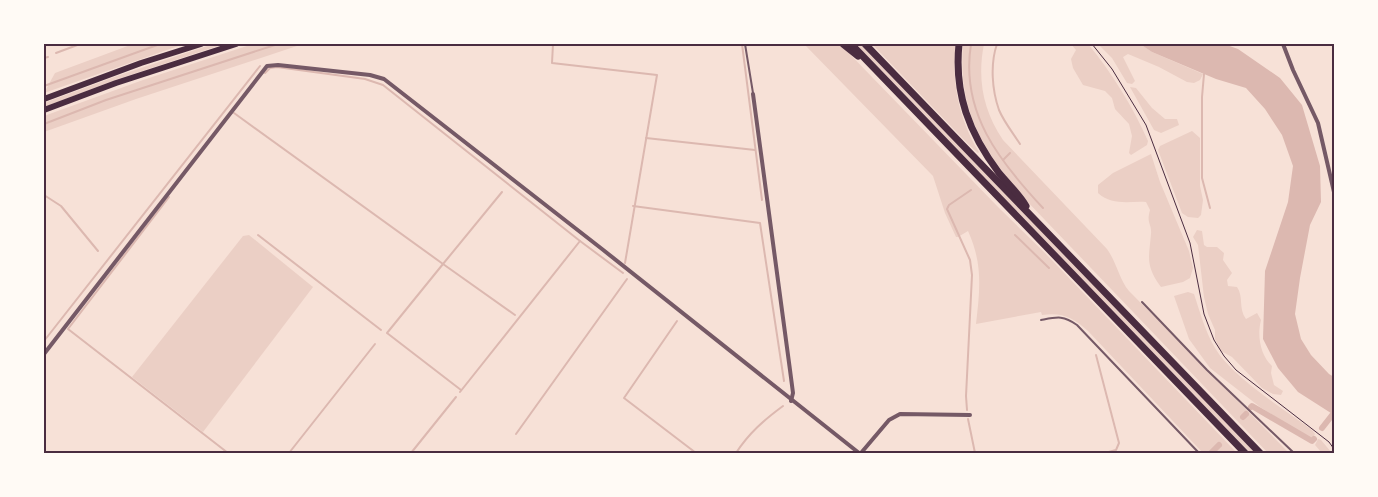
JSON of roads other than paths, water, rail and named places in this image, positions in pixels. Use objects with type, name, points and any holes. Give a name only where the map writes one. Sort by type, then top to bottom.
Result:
[{"type":"highway","points":[[44,99],[133,66],[201,44]]},
{"type":"highway","points":[[44,110],[236,44]]},
{"type":"highway","points":[[843,44],[868,63]]},
{"type":"highway","points":[[850,44],[1245,453]]},
{"type":"highway","points":[[865,44],[1260,453]]},
{"type":"highway","points":[[959,44],[958,71],[960,93],[972,130],[999,173],[1022,199],[1031,216]]},
{"type":"street","points":[[1283,44],[1318,123],[1334,192]]},
{"type":"street","points":[[44,354],[264,69],[271,64],[370,75],[384,79],[602,249],[791,401],[860,453],[889,420],[900,414],[970,414]]},
{"type":"street","points":[[753,94],[793,394],[791,401]]},
{"type":"lane","points":[[746,44],[753,94]]},
{"type":"lane","points":[[1142,302],[1207,370],[1294,453]]},
{"type":"lane","points":[[1040,320],[1056,317],[1067,318],[1077,324],[1199,453]]},
{"type":"waterway","points":[[56,53],[80,44]]},
{"type":"waterway","points":[[44,86],[160,44]]},
{"type":"waterway","points":[[44,124],[106,100],[278,44]]},
{"type":"waterway","points":[[553,44],[552,63],[657,75],[625,263]]},
{"type":"waterway","points":[[742,44],[762,200]]},
{"type":"waterway","points":[[971,44],[969,69],[971,92],[986,134],[1012,172],[1043,208]]},
{"type":"waterway","points":[[997,44],[993,60],[993,86],[1003,119],[1020,144]]},
{"type":"waterway","points":[[44,58],[48,57]]},
{"type":"waterway","points":[[44,341],[260,66]]},
{"type":"waterway","points":[[265,73],[270,68],[277,67],[365,79],[383,85],[580,241]]},
{"type":"waterway","points":[[1204,74],[1202,97],[1202,178],[1210,208]]},
{"type":"waterway","points":[[234,113],[443,264],[502,192]]},
{"type":"waterway","points":[[646,138],[755,150]]},
{"type":"waterway","points":[[1003,160],[1010,153]]},
{"type":"waterway","points":[[967,410],[966,396],[972,275],[970,260],[947,209],[949,205],[971,190]]},
{"type":"waterway","points":[[44,195],[61,206],[98,251]]},
{"type":"waterway","points":[[169,197],[68,329],[228,453]]},
{"type":"waterway","points":[[633,206],[760,223],[784,381]]},
{"type":"waterway","points":[[258,235],[381,330]]},
{"type":"waterway","points":[[1015,235],[1049,268]]},
{"type":"waterway","points":[[460,392],[580,241],[623,273]]},
{"type":"waterway","points":[[461,390],[387,333],[443,264],[515,315]]},
{"type":"waterway","points":[[516,434],[627,279]]},
{"type":"waterway","points":[[677,321],[624,398],[696,453]]},
{"type":"waterway","points":[[289,453],[375,344]]},
{"type":"waterway","points":[[1096,355],[1119,443],[1116,450],[1105,453]]},
{"type":"waterway","points":[[411,453],[456,397]]},
{"type":"waterway","points":[[736,453],[757,427],[783,406]]},
{"type":"waterway","points":[[1251,407],[1312,441],[1314,439]]},
{"type":"waterway","points":[[1243,417],[1246,414]]},
{"type":"waterway","points":[[1322,428],[1333,414]]},
{"type":"waterway","points":[[968,419],[975,453]]},
{"type":"waterway","points":[[1211,453],[1219,445]]}]
